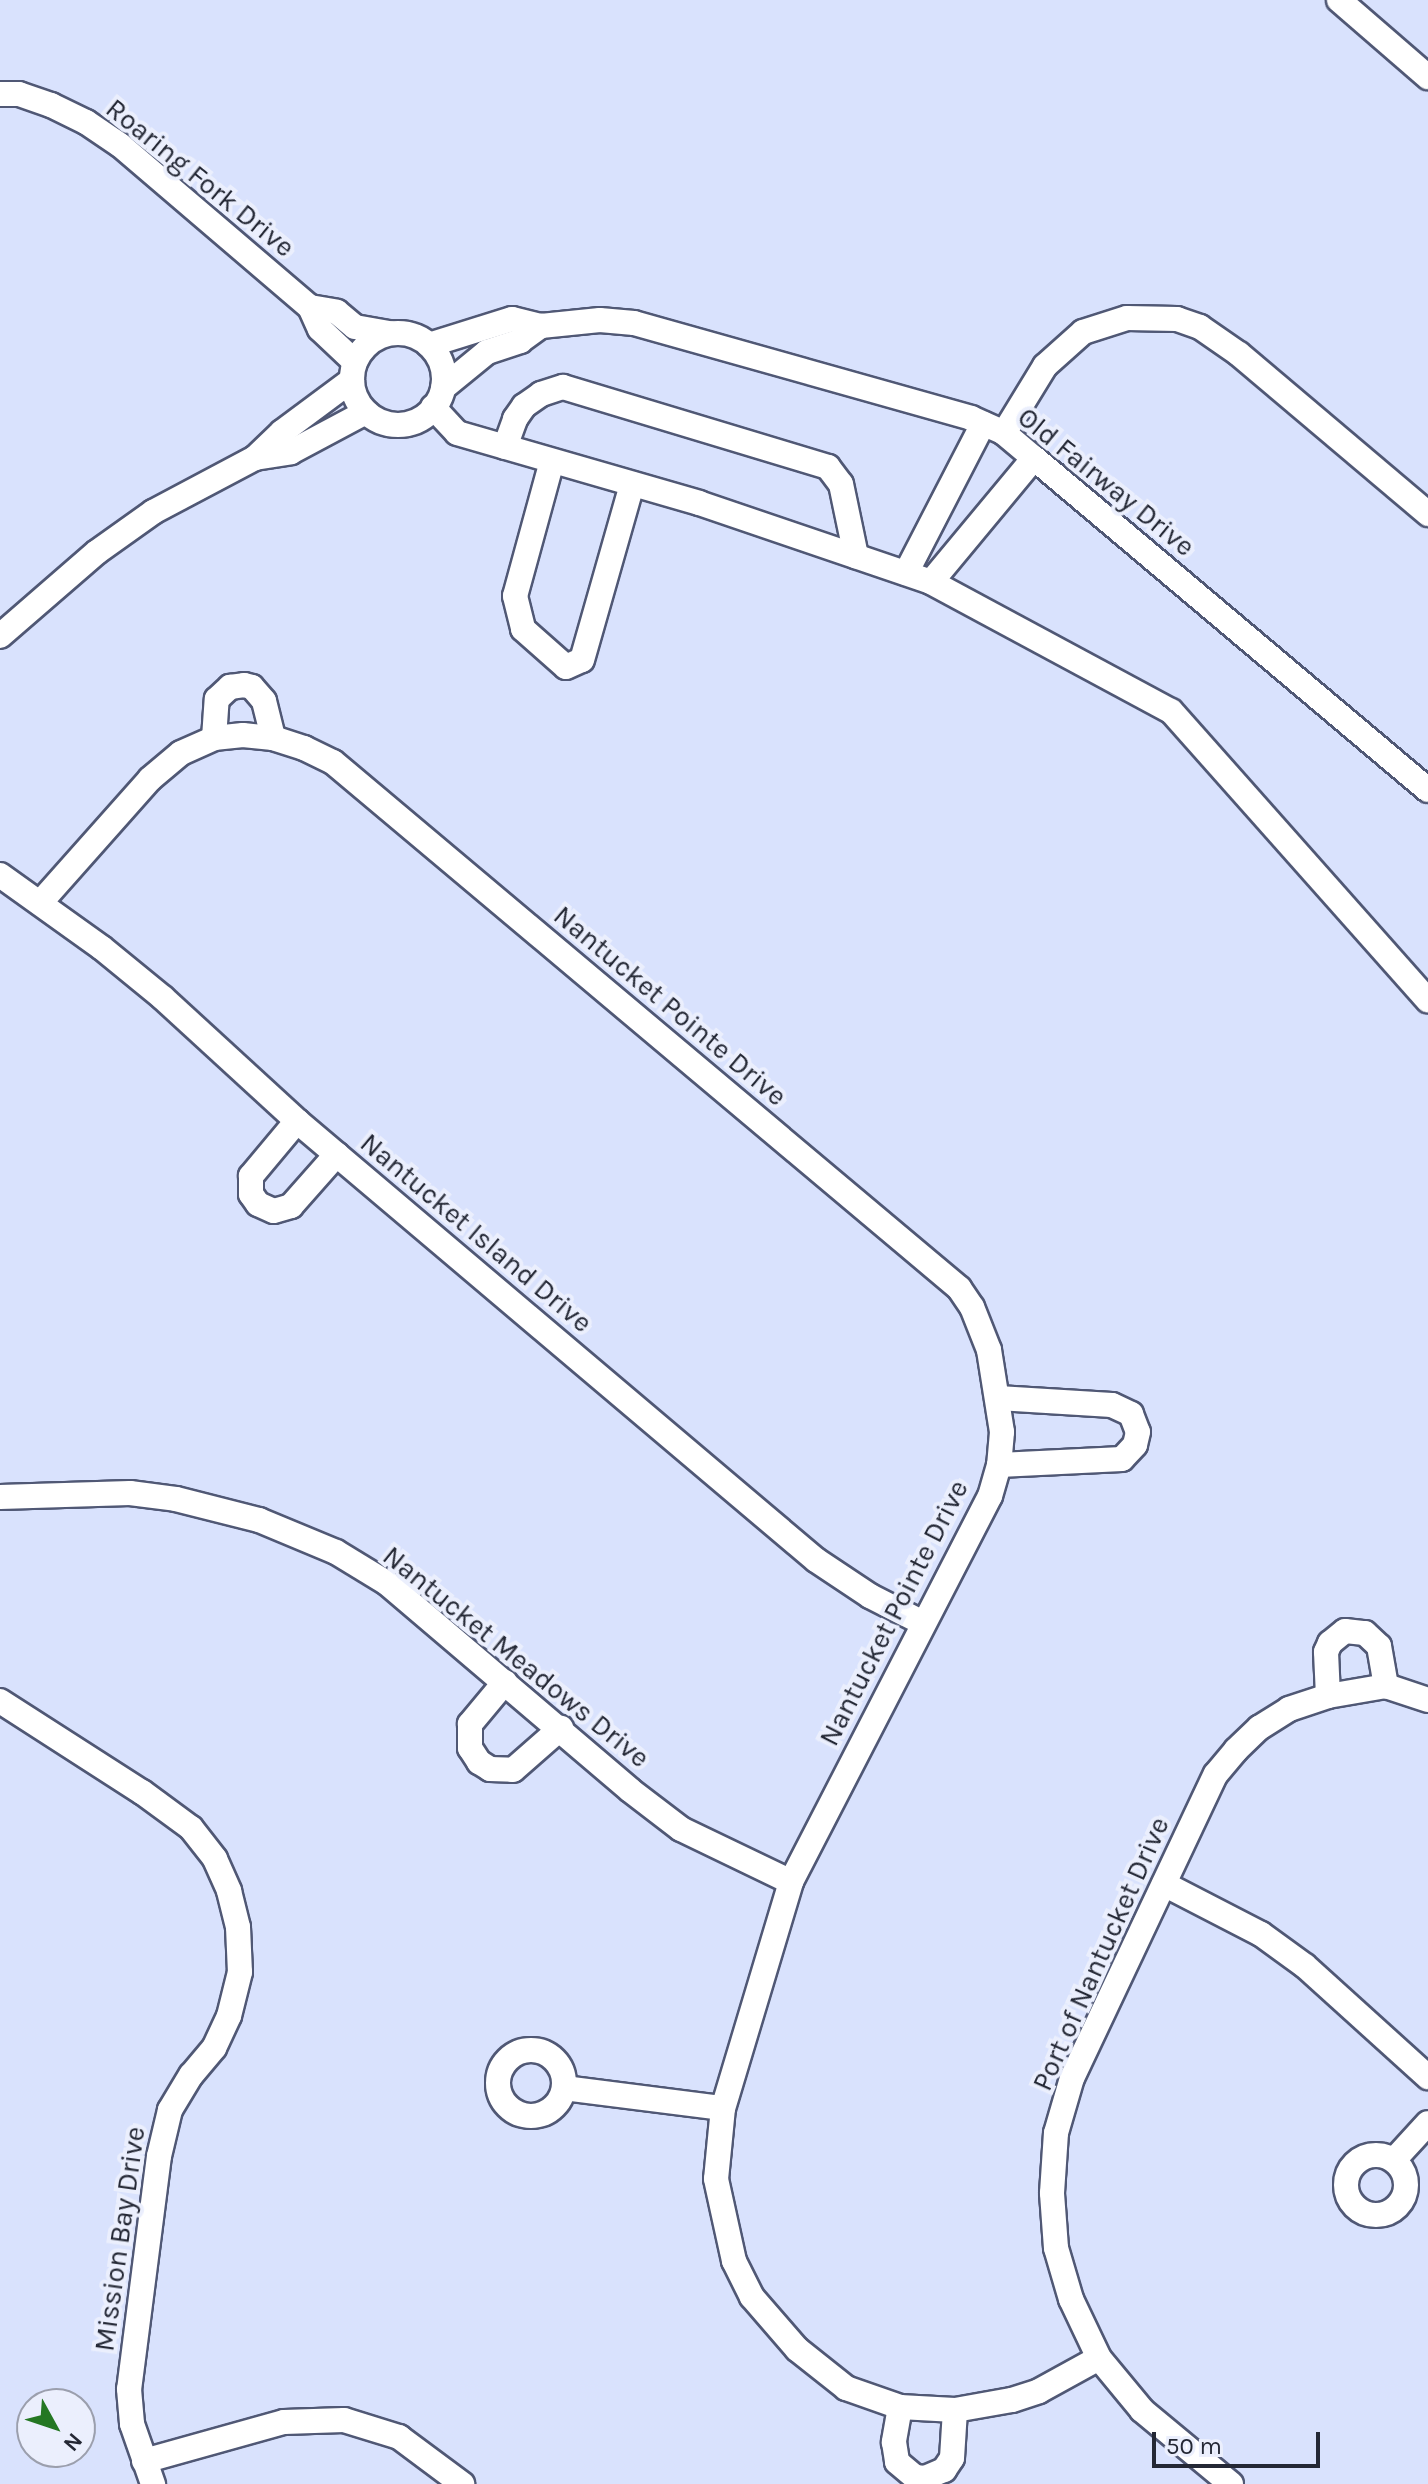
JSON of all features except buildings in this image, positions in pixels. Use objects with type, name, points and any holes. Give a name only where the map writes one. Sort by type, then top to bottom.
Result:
[{"type":"street","points":[[1339,0],[1428,77]]},
{"type":"street","name":"Roaring Fork Drive","points":[[0,94],[19,94],[86,122],[120,145],[310,307],[320,329],[353,371]]},
{"type":"street","name":"Roaring Fork Drive","points":[[310,307],[337,312],[355,327],[390,333]]},
{"type":"street","points":[[906,573],[993,428],[1045,366],[1083,332],[1127,318],[1177,319],[1200,327],[1239,354],[1428,514]]},
{"type":"street","name":"Old Fairway Drive","points":[[429,345],[512,319],[541,326],[600,320],[634,323],[946,409],[993,428],[1034,458],[1428,790]]},
{"type":"street","name":"Old Fairway Drive","points":[[438,398],[487,352],[520,341],[541,326]]},
{"type":"street","points":[[0,636],[119,536],[153,512],[255,458],[353,371],[365,346],[390,333],[404,333],[429,345],[444,371],[438,398],[411,423],[395,425],[379,421],[366,412],[356,398],[353,371]]},
{"type":"street","points":[[505,447],[515,419],[524,406],[541,394],[563,387],[813,462],[828,467],[841,484],[856,556]]},
{"type":"street","points":[[438,398],[457,433],[632,484],[931,582],[1171,711],[1428,1000]]},
{"type":"street","points":[[255,458],[291,452],[366,412]]},
{"type":"street","points":[[931,582],[1034,458]]},
{"type":"street","points":[[552,461],[515,596],[523,629],[566,667],[582,660],[632,484]]},
{"type":"street","points":[[214,738],[217,699],[230,687],[244,685],[252,687],[264,701],[273,738]]},
{"type":"street","name":"Nantucket Pointe Drive","points":[[40,903],[150,779],[181,753],[214,738],[243,735],[273,738],[333,762],[959,1288],[981,1327],[998,1398],[1002,1432],[999,1465],[990,1496],[791,1882],[723,2108],[716,2179],[734,2261],[752,2297],[774,2326],[821,2372],[846,2388],[900,2407],[955,2410],[1012,2400],[1039,2391],[1099,2358]]},
{"type":"street","name":"Nantucket Island Drive","points":[[0,875],[163,998],[297,1121],[816,1560],[870,1596],[923,1623]]},
{"type":"street","points":[[297,1121],[251,1176],[251,1194],[258,1204],[274,1211],[291,1206],[337,1154]]},
{"type":"street","points":[[998,1398],[1112,1405],[1131,1414],[1138,1432],[1135,1445],[1122,1459],[999,1465]]},
{"type":"street","name":"Nantucket Meadows Drive","points":[[0,1497],[130,1493],[176,1499],[259,1520],[336,1552],[387,1583],[561,1728],[630,1790],[681,1829],[791,1882]]},
{"type":"street","points":[[1328,1696],[1326,1652],[1330,1643],[1345,1631],[1365,1633],[1379,1646],[1386,1686]]},
{"type":"street","points":[[505,1682],[470,1724],[470,1748],[479,1762],[490,1769],[513,1770],[561,1728]]},
{"type":"street","name":"Port of Nantucket Drive","points":[[1231,2484],[1142,2410],[1099,2358],[1071,2299],[1056,2248],[1052,2193],[1056,2133],[1072,2078],[1216,1774],[1236,1750],[1259,1728],[1289,1709],[1328,1696],[1386,1686],[1428,1700]]},
{"type":"street","name":"Mission Bay Drive","points":[[0,1701],[142,1792],[191,1828],[215,1859],[229,1891],[238,1927],[240,1972],[229,2016],[214,2048],[191,2075],[170,2110],[159,2156],[129,2389],[132,2424],[153,2484]]},
{"type":"street","points":[[1164,1884],[1261,1934],[1305,1966],[1428,2077]]},
{"type":"street","points":[[564,2088],[723,2108]]},
{"type":"street","points":[[1394,2160],[1428,2123]]},
{"type":"street","points":[[900,2407],[894,2442],[897,2462],[915,2477],[925,2478],[944,2470],[952,2458],[955,2410]]},
{"type":"street","points":[[144,2461],[276,2424],[344,2420],[399,2437],[462,2484]]}]
